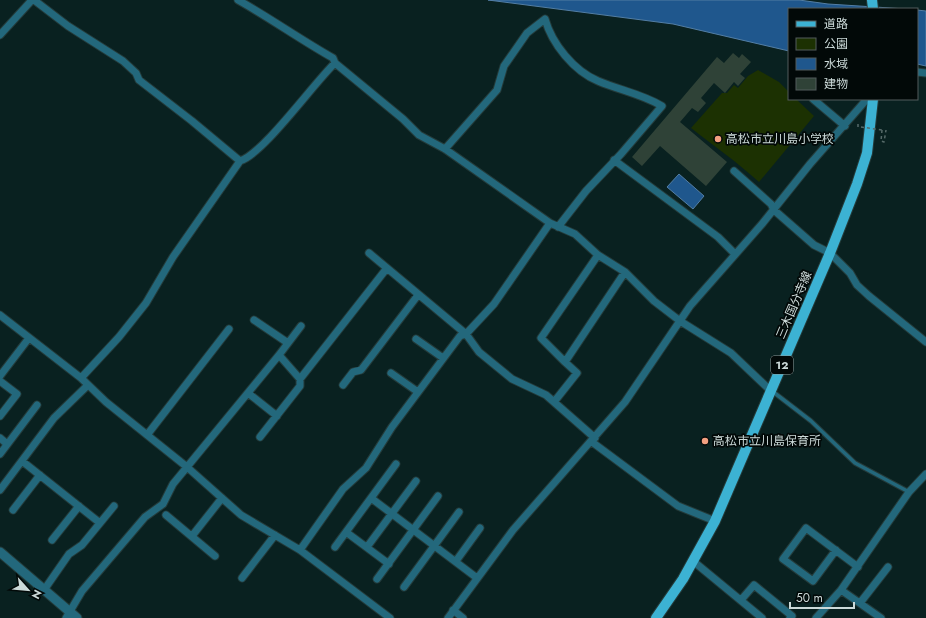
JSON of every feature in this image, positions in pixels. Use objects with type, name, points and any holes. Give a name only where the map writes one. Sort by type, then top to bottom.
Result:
[{"type":"main road","name":"三木国分寺線","points":[[656,618],[683,579],[715,521],[830,253],[858,184],[867,153],[873,100]]},
{"type":"street","points":[[0,35],[33,0],[68,26],[123,60],[136,73],[138,80],[192,121],[240,161]]},
{"type":"street","points":[[238,0],[258,10],[297,38],[333,58],[335,62],[403,119],[419,135],[445,150],[550,223],[575,234],[598,255],[625,272],[654,301],[680,321],[731,353],[771,391]]},
{"type":"street","points":[[445,150],[497,90],[504,66],[527,33],[545,19],[550,34],[559,48],[584,73],[597,81],[651,100],[662,106],[586,191],[558,227]]},
{"type":"street","points":[[81,378],[119,337],[146,303],[173,257],[240,161],[247,159],[273,134],[323,74],[335,62]]},
{"type":"street","points":[[814,100],[845,126]]},
{"type":"street","points":[[448,618],[513,530],[593,440],[624,402],[690,306],[774,210],[810,164],[845,126],[866,100]]},
{"type":"street","points":[[614,160],[718,237],[735,254]]},
{"type":"street","points":[[734,171],[771,204],[774,210],[814,245],[830,253],[850,273],[857,285],[869,296],[926,342]]},
{"type":"street","points":[[300,550],[343,489],[366,468],[392,427],[460,336],[466,334],[494,304],[550,223]]},
{"type":"street","points":[[369,253],[466,334],[479,352],[512,379],[546,394],[593,440],[678,506],[715,521]]},
{"type":"street","points":[[554,402],[577,373],[541,338],[598,255]]},
{"type":"street","points":[[260,437],[300,386],[300,379],[387,268]]},
{"type":"street","points":[[565,362],[625,272]]},
{"type":"street","points":[[343,385],[353,372],[361,370],[418,295]]},
{"type":"street","points":[[0,315],[81,378],[106,402],[187,467],[241,515],[300,550],[382,616],[390,618]]},
{"type":"street","points":[[254,320],[288,343]]},
{"type":"street","points":[[0,552],[44,590],[71,616],[82,591],[145,517],[163,504],[173,484],[301,326]]},
{"type":"street","points":[[147,435],[229,329]]},
{"type":"street","points":[[0,376],[28,338]]},
{"type":"street","points":[[416,339],[443,358]]},
{"type":"street","points":[[279,355],[300,379]]},
{"type":"street","points":[[391,373],[418,392]]},
{"type":"street","points":[[0,381],[17,394],[0,416]]},
{"type":"street","points":[[0,490],[54,418],[88,385]]},
{"type":"street","points":[[248,393],[277,416]]},
{"type":"street","points":[[0,454],[37,405]]},
{"type":"street","points":[[0,438],[7,444]]},
{"type":"street","points":[[22,461],[100,523]]},
{"type":"street","points":[[335,547],[396,464]]},
{"type":"street","points":[[816,618],[841,590],[909,492],[926,474]]},
{"type":"street","points":[[13,510],[40,475]]},
{"type":"street","points":[[367,547],[416,481]]},
{"type":"street","points":[[377,579],[438,496]]},
{"type":"street","points":[[192,536],[222,498]]},
{"type":"street","points":[[371,498],[477,578]]},
{"type":"street","points":[[52,540],[79,506]]},
{"type":"street","points":[[44,590],[69,554],[82,545],[114,506]]},
{"type":"street","points":[[404,587],[459,512]]},
{"type":"street","points":[[166,515],[215,556]]},
{"type":"street","points":[[456,561],[480,528]]},
{"type":"street","points":[[836,550],[813,581],[783,559],[806,528],[858,566]]},
{"type":"street","points":[[346,532],[389,564]]},
{"type":"street","points":[[242,578],[275,535]]},
{"type":"street","points":[[693,561],[762,618]]},
{"type":"street","points":[[860,603],[888,567]]},
{"type":"street","points":[[741,600],[754,585],[792,616],[790,618]]},
{"type":"street","points":[[841,590],[881,618]]},
{"type":"street","points":[[453,610],[463,618]]},
{"type":"lane","points":[[771,391],[817,426],[855,463],[909,492]]},
{"type":"path","points":[[861,127],[882,130],[881,141],[884,142],[886,130]]},
{"type":"green space","points":[[758,70],[779,82],[788,91],[788,100],[797,100],[814,116],[759,182],[691,128],[722,93],[727,93],[734,85],[738,88],[748,76]]},
{"type":"water","points":[[488,0],[799,0],[828,4],[890,8],[788,8],[788,51],[673,24]]},
{"type":"water","points":[[918,10],[926,11],[926,66],[918,64]]},
{"type":"water","points":[[679,174],[704,196],[693,209],[667,187]]},
{"type":"building","points":[[733,53],[739,58],[742,54],[751,62],[740,74],[745,78],[738,86],[734,82],[725,93],[714,83],[701,98],[706,103],[698,112],[692,108],[680,122],[727,162],[706,186],[660,146],[642,166],[632,157],[717,57],[724,63]]},
{"type":"place","name":"高松市立川島小学校","points":[[718,139]]},
{"type":"place","name":"高松市立川島保育所","points":[[705,441]]}]
